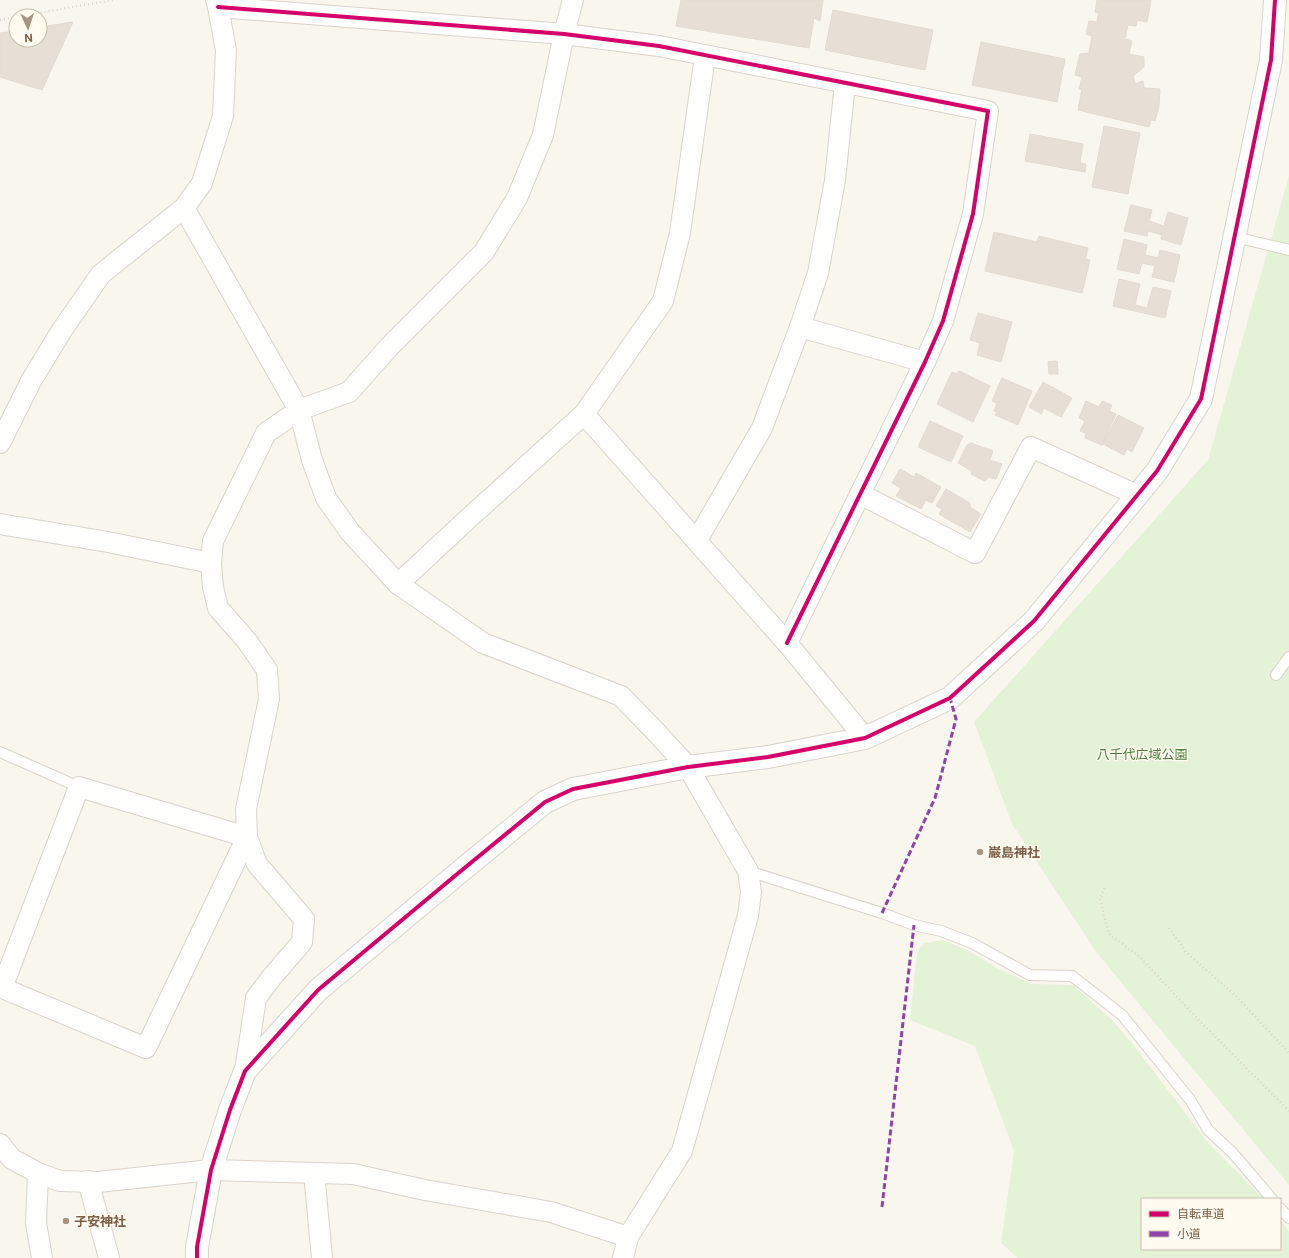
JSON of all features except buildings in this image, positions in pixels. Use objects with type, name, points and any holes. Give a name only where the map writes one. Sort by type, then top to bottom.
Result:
[{"type":"street","points":[[197,1258],[197,1247],[211,1170],[230,1110],[245,1071],[256,998],[302,942],[304,919],[256,864],[247,837],[246,809],[269,700],[268,670],[247,641],[218,608],[213,587],[211,564],[213,542],[266,433],[298,410],[349,392],[390,346],[484,252],[517,198],[543,135],[564,34],[573,0]]},
{"type":"street","points":[[245,1071],[318,990],[545,802],[573,789],[688,767],[768,757],[865,738],[950,698],[1034,621],[1157,471],[1201,399],[1271,60],[1275,0]]},
{"type":"street","points":[[0,443],[31,381],[62,330],[101,274],[184,208],[202,183],[223,116],[226,50],[217,4],[564,34],[659,46],[988,111],[973,214],[943,321],[925,362],[787,643]]},
{"type":"street","points":[[398,584],[584,414],[663,301],[680,233],[705,56]]},
{"type":"street","points":[[697,540],[762,428],[818,273],[835,180],[845,83]]},
{"type":"street","points":[[184,208],[298,410],[312,460],[326,498],[350,532],[398,584],[483,643],[621,696],[688,767],[748,871],[751,892],[748,916],[682,1151],[628,1237],[623,1258]]},
{"type":"street","points":[[800,326],[925,362]]},
{"type":"street","points":[[584,414],[787,643],[865,738]]},
{"type":"street","points":[[860,494],[975,553],[1031,447],[1137,495]]},
{"type":"street","points":[[0,524],[108,542],[211,564]]},
{"type":"street","points":[[79,787],[247,837],[146,1048],[2,988],[79,787]]},
{"type":"street","points":[[0,1144],[12,1159],[38,1173],[60,1181],[98,1182],[211,1170],[353,1174],[425,1190],[551,1212],[628,1237]]},
{"type":"street","points":[[38,1173],[36,1224],[42,1258]]},
{"type":"street","points":[[314,1173],[322,1258]]},
{"type":"street","points":[[88,1181],[109,1258]]},
{"type":"lane","points":[[1235,237],[1289,250]]},
{"type":"lane","points":[[1276,675],[1289,657]]},
{"type":"lane","points":[[0,752],[79,787]]},
{"type":"lane","points":[[748,871],[875,911],[914,925],[941,931],[972,943],[1030,975],[1072,976],[1122,1015],[1191,1101],[1208,1130],[1232,1152],[1271,1198]]},
{"type":"lane","points":[[1281,1209],[1289,1218]]},
{"type":"path","points":[[48,11],[112,0]]},
{"type":"path","points":[[1104,888],[1100,899],[1109,934],[1140,957],[1195,1016],[1289,1111]]},
{"type":"path","points":[[1169,928],[1186,952],[1235,995],[1289,1053]]},
{"type":"green space","name":"八千代広域公園","points":[[1289,176],[1289,1185],[1097,953],[1012,824],[974,722],[1208,460]]},
{"type":"green space","points":[[943,940],[969,951],[993,966],[1032,984],[1073,985],[1113,1021],[1132,1043],[1209,1144],[1263,1198],[1141,1198],[1141,1250],[1281,1250],[1281,1220],[1289,1232],[1289,1258],[1018,1258],[1001,1243],[1014,1151],[975,1046],[910,1020],[917,951],[925,943]]},
{"type":"marked path","points":[[882,913],[935,798],[956,719],[950,698]]},
{"type":"marked path","points":[[882,1207],[914,925]]},
{"type":"cycle path","points":[[197,1258],[197,1247],[211,1170],[230,1110],[245,1071],[318,990],[545,802],[573,789],[688,767],[768,757],[865,738],[950,698],[1034,621],[1157,471],[1201,399],[1271,60],[1275,0]]},
{"type":"cycle path","points":[[218,7],[564,34],[659,46],[988,111],[973,214],[943,321],[925,362],[787,643]]},
{"type":"place","name":"巌島神社","points":[[980,852]]},
{"type":"place","name":"子安神社","points":[[66,1221]]}]
